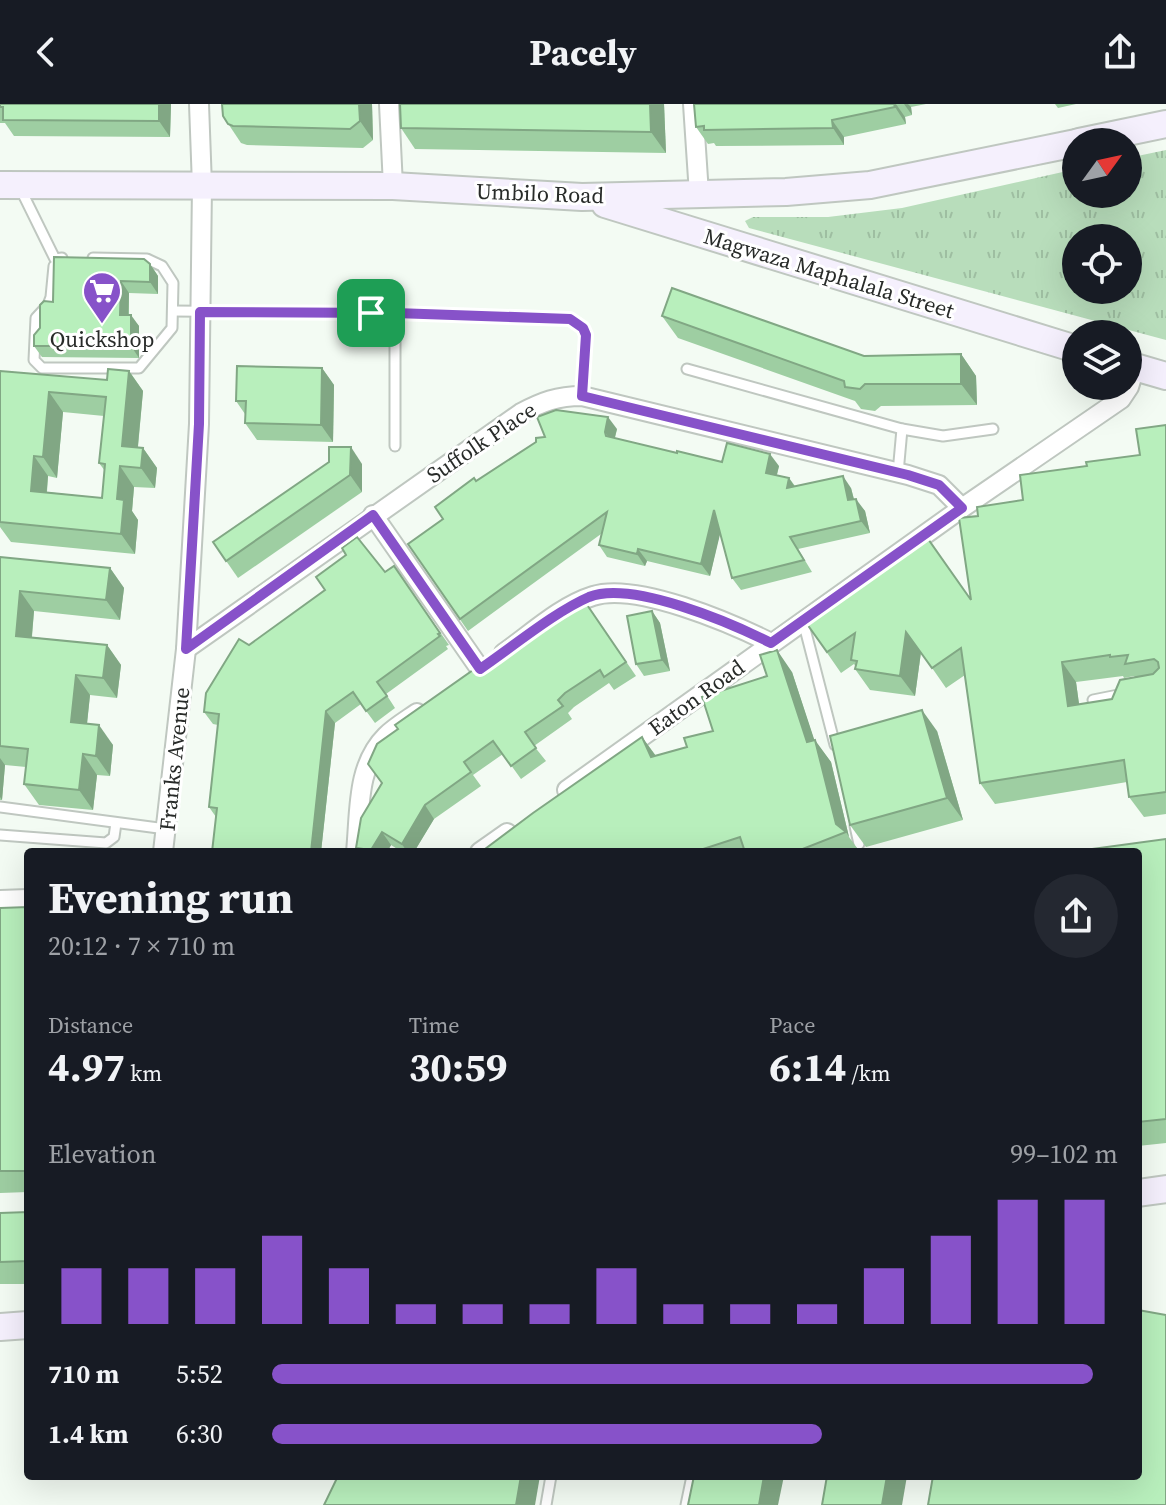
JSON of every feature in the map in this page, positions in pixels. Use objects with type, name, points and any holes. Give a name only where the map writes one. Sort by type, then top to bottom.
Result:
[{"type":"main road","name":"Umbilo Road","points":[[1142,129],[1166,124]]},
{"type":"main road","name":"Umbilo Road","points":[[9,185],[393,186],[582,197],[699,194],[870,185],[1062,145]]},
{"type":"main road","name":"Magwaza Maphalala Street","points":[[582,197],[1062,345]]},
{"type":"main road","points":[[1142,369],[1166,376]]},
{"type":"main road","points":[[1142,1192],[1166,1189]]},
{"type":"main road","points":[[0,1327],[24,1325]]},
{"type":"street","name":"Franks Avenue","points":[[164,848],[186,649],[199,424],[202,186],[199,104]]},
{"type":"street","points":[[389,104],[393,186]]},
{"type":"street","points":[[693,104],[699,194]]},
{"type":"street","name":"Suffolk Place","points":[[186,649],[521,413],[559,396],[582,396],[898,473],[939,485],[962,508]]},
{"type":"street","name":"Eaton Road","points":[[556,798],[962,508],[1120,400]]},
{"type":"street","points":[[373,515],[475,673],[574,604],[604,593],[641,596],[706,615],[771,643]]},
{"type":"street","points":[[356,848],[362,784],[367,764],[388,734],[434,702]]},
{"type":"street","points":[[486,848],[518,825]]},
{"type":"street","points":[[0,900],[24,899]]},
{"type":"lane","points":[[9,185],[55,259],[51,297],[36,318],[34,360],[38,367],[139,368],[172,328],[173,283],[162,266],[138,258],[83,258]]},
{"type":"lane","points":[[55,259],[69,258]]},
{"type":"lane","points":[[173,311],[395,313],[570,319],[583,328],[586,335],[582,396]]},
{"type":"lane","points":[[395,313],[395,446]]},
{"type":"lane","points":[[687,369],[902,429],[943,436],[993,429]]},
{"type":"lane","points":[[898,473],[902,429]]},
{"type":"lane","points":[[803,621],[837,754]]},
{"type":"lane","points":[[1093,700],[1137,692]]},
{"type":"lane","points":[[0,807],[166,829]]},
{"type":"lane","points":[[852,814],[859,844]]},
{"type":"lane","points":[[0,835],[110,843],[116,823]]},
{"type":"lane","points":[[546,1505],[550,1480]]},
{"type":"lane","points":[[686,1505],[691,1480]]},
{"type":"green space","points":[[1166,150],[1166,340],[1142,334],[1142,320],[1092,320],[749,228],[745,221],[753,217],[828,217],[902,208],[1062,172],[1062,208],[1142,208],[1142,155]]},
{"type":"building","points":[[0,104],[159,104],[159,121],[3,120]]},
{"type":"building","points":[[222,104],[359,104],[360,121],[350,129],[233,126],[223,116]]},
{"type":"building","points":[[400,104],[650,104],[651,132],[401,128]]},
{"type":"building","points":[[694,104],[894,104],[895,107],[832,120],[833,128],[704,130],[704,126],[696,127]]},
{"type":"building","points":[[54,257],[144,259],[150,264],[150,282],[121,281],[120,315],[131,315],[131,346],[34,346],[34,335],[40,328],[40,305],[44,301],[53,302]]},
{"type":"building","points":[[672,288],[864,356],[961,354],[961,384],[865,384],[860,389],[845,387],[844,381],[662,316]]},
{"type":"building","points":[[237,366],[322,368],[321,425],[245,423],[246,401],[236,401]]},
{"type":"building","points":[[108,369],[129,371],[122,446],[143,448],[141,468],[120,466],[117,499],[124,500],[121,534],[0,522],[0,371],[107,380]],"holes":[[[49,392],[106,397],[99,463],[105,464],[102,498],[31,491],[34,456],[43,457]]]},
{"type":"building","points":[[556,410],[608,417],[606,436],[677,453],[722,462],[727,443],[770,454],[766,473],[789,478],[787,488],[843,476],[848,500],[856,499],[861,521],[790,537],[804,560],[732,578],[714,510],[701,564],[638,549],[637,554],[599,545],[607,512],[460,619],[408,544],[443,519],[435,507],[474,478],[476,481],[536,442],[536,438],[545,437],[537,417]]},
{"type":"building","points":[[1166,425],[1166,792],[1129,797],[1124,760],[980,783],[961,648],[932,668],[906,632],[900,676],[855,669],[857,661],[851,660],[855,633],[827,652],[807,624],[928,539],[971,600],[959,518],[978,516],[977,507],[1023,500],[1020,475],[1140,455],[1136,429]],"holes":[[[1128,655],[1125,664],[1154,659],[1159,668],[1153,674],[1120,680],[1112,699],[1068,706],[1062,662]]]},
{"type":"building","points":[[329,447],[351,447],[350,475],[226,561],[213,542],[329,462]]},
{"type":"building","points":[[357,537],[385,572],[394,566],[440,636],[377,682],[387,696],[366,711],[353,692],[326,711],[311,848],[212,848],[217,808],[209,807],[219,714],[204,712],[206,693],[239,639],[249,645],[325,590],[316,577],[346,555],[342,548]]},
{"type":"building","points":[[0,557],[110,568],[106,600],[20,591],[16,636],[107,645],[103,678],[76,675],[71,722],[99,725],[96,756],[83,754],[79,790],[24,784],[28,749],[0,746]]},
{"type":"building","points":[[581,596],[626,662],[604,677],[600,670],[565,693],[558,700],[563,706],[525,732],[536,748],[511,766],[493,741],[464,762],[471,772],[425,805],[402,844],[382,832],[372,848],[356,848],[361,818],[382,783],[368,764],[377,744],[398,729],[395,725],[520,637],[525,644],[560,620],[556,614]]},
{"type":"building","points":[[652,611],[662,660],[636,664],[627,616]]},
{"type":"building","points":[[777,650],[807,742],[815,740],[836,824],[846,832],[805,848],[744,848],[740,837],[706,848],[486,848],[642,737],[651,757],[687,747],[684,738],[713,731],[702,697],[767,676],[760,655]]},
{"type":"building","points":[[922,710],[947,798],[850,825],[830,736]]},
{"type":"building","points":[[1166,839],[1166,1119],[1142,1122],[1142,848],[1100,848]]},
{"type":"building","points":[[24,907],[24,1171],[0,1171],[0,908]]},
{"type":"building","points":[[24,1212],[24,1261],[0,1262],[0,1213]]},
{"type":"building","points":[[1142,1311],[1166,1315],[1166,1505],[928,1505],[932,1480],[1142,1480]]},
{"type":"building","points":[[336,1480],[520,1480],[516,1505],[324,1505]]},
{"type":"building","points":[[693,1480],[763,1480],[759,1505],[688,1505]]},
{"type":"building","points":[[826,1480],[886,1480],[882,1505],[822,1505]]},
{"type":"place","name":"Quickshop","points":[[102,325]]},
{"type":"route","points":[[200,312],[371,313],[570,319],[583,328],[586,335],[582,396],[908,475],[939,485],[962,508],[771,643],[706,615],[641,596],[604,593],[574,604],[480,669],[373,515],[186,649],[199,424],[200,312]]}]
